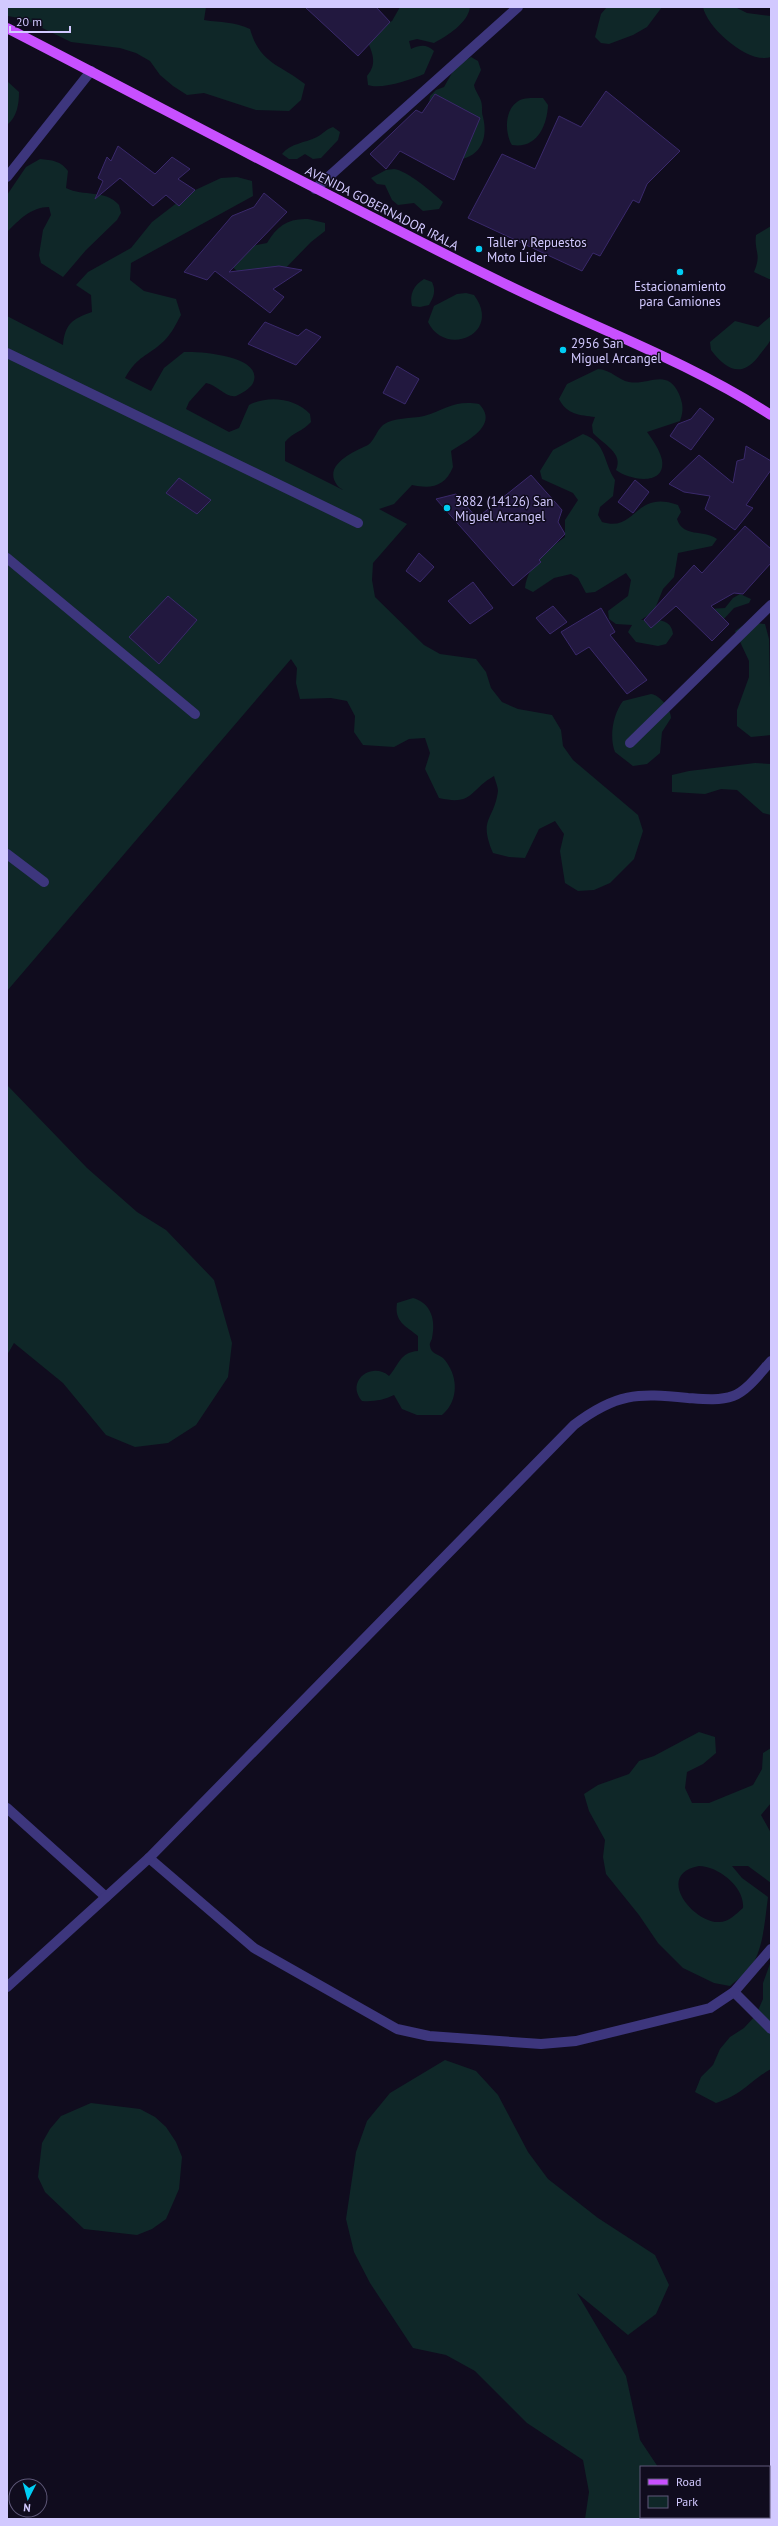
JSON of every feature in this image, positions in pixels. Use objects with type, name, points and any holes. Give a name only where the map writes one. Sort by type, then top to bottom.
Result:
[{"type":"main road","name":"AVENIDA GOBERNADOR IRALA","points":[[7,28],[315,189],[499,282],[705,378],[771,414]]},
{"type":"street","points":[[315,189],[518,7]]},
{"type":"street","points":[[7,177],[91,71]]},
{"type":"street","points":[[7,352],[358,523]]},
{"type":"street","points":[[7,558],[195,714]]},
{"type":"street","points":[[630,743],[771,605]]},
{"type":"street","points":[[7,854],[44,882]]},
{"type":"street","points":[[7,1987],[149,1858],[574,1425],[597,1408],[618,1398],[641,1395],[711,1400],[734,1396],[771,1361]]},
{"type":"street","points":[[7,1808],[106,1896]]},
{"type":"street","points":[[149,1858],[254,1948],[397,2029],[429,2036],[541,2044],[576,2041],[710,2008],[734,1992],[771,1949]]},
{"type":"street","points":[[734,1992],[771,2029]]},
{"type":"green space","points":[[7,7],[206,7],[204,20],[233,23],[250,29],[254,41],[265,57],[305,84],[301,100],[289,111],[256,110],[204,93],[187,95],[160,75],[150,61],[136,53],[120,48],[71,42],[24,19],[8,16]]},
{"type":"green space","points":[[400,7],[470,7],[461,24],[445,37],[434,43],[417,39],[409,41],[411,49],[423,46],[434,51],[424,74],[388,85],[368,85],[367,76],[372,67],[373,59],[368,42],[377,29],[392,21]]},
{"type":"green space","points":[[607,7],[662,7],[647,27],[633,35],[609,44],[601,43],[595,37],[601,14]]},
{"type":"green space","points":[[703,7],[735,7],[747,13],[771,16],[771,57],[762,58],[752,56],[730,43],[712,25],[706,16]]},
{"type":"green space","points":[[471,57],[478,61],[481,70],[474,85],[482,103],[485,132],[484,138],[478,150],[466,158],[458,160],[429,103],[430,96],[436,90],[444,87],[456,66]]},
{"type":"green space","points":[[7,81],[19,92],[19,101],[13,118],[7,125]]},
{"type":"green space","points":[[526,98],[543,98],[548,105],[543,128],[534,140],[521,145],[512,145],[508,135],[507,123],[513,106]]},
{"type":"green space","points":[[333,127],[340,132],[338,140],[321,158],[313,159],[305,154],[297,159],[289,159],[282,154],[286,150],[317,137]]},
{"type":"green space","points":[[40,159],[56,162],[68,171],[66,188],[73,191],[107,197],[119,205],[121,213],[117,220],[86,250],[63,277],[41,263],[39,255],[43,230],[51,215],[49,207],[37,209],[31,212],[7,232],[7,195],[26,167]]},
{"type":"green space","points":[[394,169],[413,178],[443,202],[439,209],[423,211],[414,203],[398,205],[392,200],[385,185],[377,184],[371,178],[386,170]]},
{"type":"green space","points":[[237,177],[252,181],[253,196],[131,263],[130,280],[144,291],[176,299],[181,315],[167,338],[139,360],[125,378],[151,391],[164,368],[184,352],[216,354],[241,361],[250,367],[254,374],[253,383],[248,389],[236,396],[232,396],[206,383],[189,402],[186,409],[229,432],[239,428],[249,405],[256,402],[273,399],[289,401],[297,404],[310,414],[311,422],[285,442],[285,461],[343,490],[338,486],[334,477],[334,471],[337,465],[342,459],[368,445],[387,422],[397,419],[432,414],[456,404],[479,404],[486,419],[478,432],[451,451],[453,467],[446,479],[437,485],[425,487],[412,485],[394,504],[379,509],[407,524],[373,563],[372,580],[375,597],[424,645],[440,654],[476,659],[486,672],[491,688],[502,702],[518,709],[552,715],[561,730],[563,746],[573,760],[638,815],[643,831],[634,859],[610,883],[594,890],[578,891],[565,883],[560,851],[564,834],[555,821],[539,829],[525,858],[509,857],[493,853],[487,833],[487,826],[498,791],[494,776],[465,798],[450,800],[439,798],[425,769],[430,753],[425,738],[409,739],[394,747],[363,745],[354,732],[355,716],[347,701],[331,698],[300,699],[296,683],[297,668],[291,659],[7,991],[7,316],[63,345],[66,332],[71,323],[79,317],[92,312],[91,295],[76,285],[88,272],[131,248],[152,222],[191,192],[221,178]]},
{"type":"green space","points":[[308,219],[325,223],[325,231],[311,242],[277,277],[237,271],[224,259],[225,251],[267,243],[275,232],[284,224],[295,220]]},
{"type":"green space","points":[[771,226],[771,279],[769,279],[754,272],[758,256],[756,235]]},
{"type":"green space","points":[[424,279],[432,282],[434,294],[432,299],[429,305],[420,307],[412,306],[411,298],[413,290],[417,284]]},
{"type":"green space","points":[[466,293],[474,295],[481,309],[481,321],[477,330],[468,337],[458,340],[446,338],[436,333],[428,322],[434,306],[457,294]]},
{"type":"green space","points":[[771,316],[771,338],[767,346],[748,366],[741,369],[729,367],[723,363],[711,350],[710,342],[735,321],[758,327]]},
{"type":"green space","points":[[598,369],[607,371],[629,382],[636,383],[663,379],[669,381],[679,394],[682,407],[680,421],[647,432],[658,449],[662,460],[662,469],[653,478],[637,478],[622,474],[616,470],[618,464],[615,454],[593,433],[592,425],[595,417],[579,415],[570,411],[559,399],[567,384]]},
{"type":"green space","points":[[583,434],[591,438],[601,448],[615,480],[613,496],[600,507],[598,515],[602,522],[614,524],[622,522],[652,502],[664,502],[678,505],[681,512],[677,519],[684,529],[706,534],[717,539],[712,546],[678,553],[674,577],[663,589],[654,611],[641,620],[656,620],[665,622],[669,625],[673,634],[666,644],[658,646],[636,642],[628,632],[632,625],[616,624],[609,619],[608,611],[628,596],[631,580],[626,573],[595,592],[586,593],[578,578],[571,574],[554,578],[533,592],[525,588],[530,572],[539,558],[565,537],[565,520],[578,500],[573,493],[542,479],[540,471],[553,450]]},
{"type":"green space","points":[[740,594],[751,599],[749,603],[734,608],[722,621],[709,609],[725,608],[733,598]]},
{"type":"green space","points":[[748,622],[765,624],[769,639],[771,735],[751,737],[737,726],[737,710],[749,677],[749,661],[735,631]]},
{"type":"green space","points":[[651,694],[658,697],[664,703],[671,714],[671,718],[662,732],[660,753],[647,764],[633,766],[615,752],[612,740],[614,719],[623,701]]},
{"type":"green space","points":[[755,763],[771,764],[771,815],[763,813],[737,790],[721,789],[705,794],[672,792],[672,775],[689,771]]},
{"type":"green space","points":[[7,1085],[87,1168],[137,1212],[166,1230],[214,1280],[232,1343],[228,1377],[196,1425],[168,1443],[135,1447],[106,1435],[63,1383],[14,1343],[7,1355]]},
{"type":"green space","points":[[413,1298],[424,1304],[431,1313],[433,1331],[430,1344],[431,1349],[448,1364],[454,1379],[455,1387],[452,1402],[442,1415],[417,1415],[402,1409],[394,1395],[374,1401],[362,1401],[358,1394],[357,1387],[359,1380],[363,1375],[375,1371],[382,1372],[389,1376],[404,1356],[418,1351],[418,1336],[402,1323],[397,1315],[397,1303]]},
{"type":"green space","points":[[699,1732],[715,1737],[716,1753],[703,1764],[687,1772],[685,1788],[692,1803],[709,1803],[753,1785],[762,1769],[763,1753],[771,1748],[771,1803],[761,1815],[771,1833],[771,1883],[748,1866],[732,1866],[742,1878],[768,1897],[764,1930],[760,1947],[752,1966],[730,1986],[714,1983],[683,1968],[658,1943],[639,1915],[606,1874],[603,1857],[605,1840],[589,1811],[584,1794],[598,1785],[629,1774],[639,1761],[654,1756]],"holes":[[[699,1866],[706,1867],[729,1879],[740,1893],[743,1908],[726,1921],[719,1922],[709,1920],[699,1915],[689,1907],[682,1897],[679,1887],[679,1878],[686,1871]]]},
{"type":"green space","points":[[771,1961],[771,2069],[740,2092],[716,2103],[695,2092],[701,2077],[713,2065],[720,2049],[730,2037],[744,2028],[756,2015],[763,1999],[763,1983]]},
{"type":"green space","points":[[445,2060],[476,2071],[498,2095],[528,2152],[548,2179],[598,2218],[655,2255],[669,2285],[656,2314],[628,2335],[577,2293],[626,2376],[640,2440],[657,2466],[640,2466],[640,2518],[693,2519],[585,2519],[589,2492],[583,2460],[527,2423],[475,2371],[446,2355],[413,2348],[370,2283],[354,2252],[346,2219],[356,2152],[367,2121],[390,2093]]},
{"type":"green space","points":[[91,2103],[140,2109],[155,2117],[166,2127],[176,2142],[182,2157],[179,2189],[166,2219],[152,2229],[137,2235],[84,2229],[45,2192],[38,2177],[42,2143],[50,2129],[61,2116]]},
{"type":"building","points":[[305,7],[376,7],[390,22],[358,56]]},
{"type":"building","points":[[606,91],[680,151],[647,184],[639,203],[633,200],[600,256],[593,253],[582,271],[468,218],[502,154],[535,169],[559,116],[581,127]]},
{"type":"building","points":[[435,94],[480,118],[454,180],[400,151],[386,169],[370,154],[416,110],[422,113]]},
{"type":"building","points":[[118,146],[155,174],[172,157],[190,169],[178,179],[195,190],[179,206],[166,195],[153,206],[120,178],[95,199],[103,181],[98,178],[107,157],[111,161]]},
{"type":"building","points":[[264,193],[287,212],[229,272],[279,266],[302,270],[273,289],[284,297],[270,313],[215,271],[207,280],[184,272],[232,216],[254,207]]},
{"type":"building","points":[[265,322],[298,336],[306,329],[321,337],[296,365],[248,344]]},
{"type":"building","points":[[397,366],[419,379],[405,404],[383,393]]},
{"type":"building","points":[[700,408],[714,419],[691,450],[670,436],[678,424],[691,419]]},
{"type":"building","points":[[746,446],[771,461],[771,470],[746,505],[753,508],[735,530],[705,509],[710,496],[684,492],[669,484],[699,455],[733,483],[737,461],[744,459]]},
{"type":"building","points":[[531,475],[562,510],[558,522],[565,534],[539,560],[541,562],[513,586],[436,499],[456,494],[477,518]]},
{"type":"building","points":[[179,478],[211,500],[197,514],[166,493]]},
{"type":"building","points":[[635,480],[649,492],[633,513],[618,502]]},
{"type":"building","points":[[745,526],[771,549],[771,563],[743,594],[734,593],[711,606],[729,624],[712,641],[676,606],[651,628],[644,620],[694,565],[702,573]]},
{"type":"building","points":[[419,553],[434,567],[420,582],[406,571]]},
{"type":"building","points":[[473,582],[493,608],[470,624],[448,601]]},
{"type":"building","points":[[168,596],[197,620],[159,664],[129,637]]},
{"type":"building","points":[[553,606],[567,622],[550,634],[536,618]]},
{"type":"building","points":[[601,608],[615,632],[610,635],[647,680],[627,694],[589,647],[576,655],[561,632]]},
{"type":"place","name":"Taller y Repuestos Moto Lider","points":[[479,249]]},
{"type":"place","name":"Estacionamiento para Camiones","points":[[680,272]]},
{"type":"place","name":"2956 San Miguel Arcangel","points":[[563,350]]},
{"type":"place","name":"3882 (14126) San Miguel Arcangel","points":[[447,508]]}]
